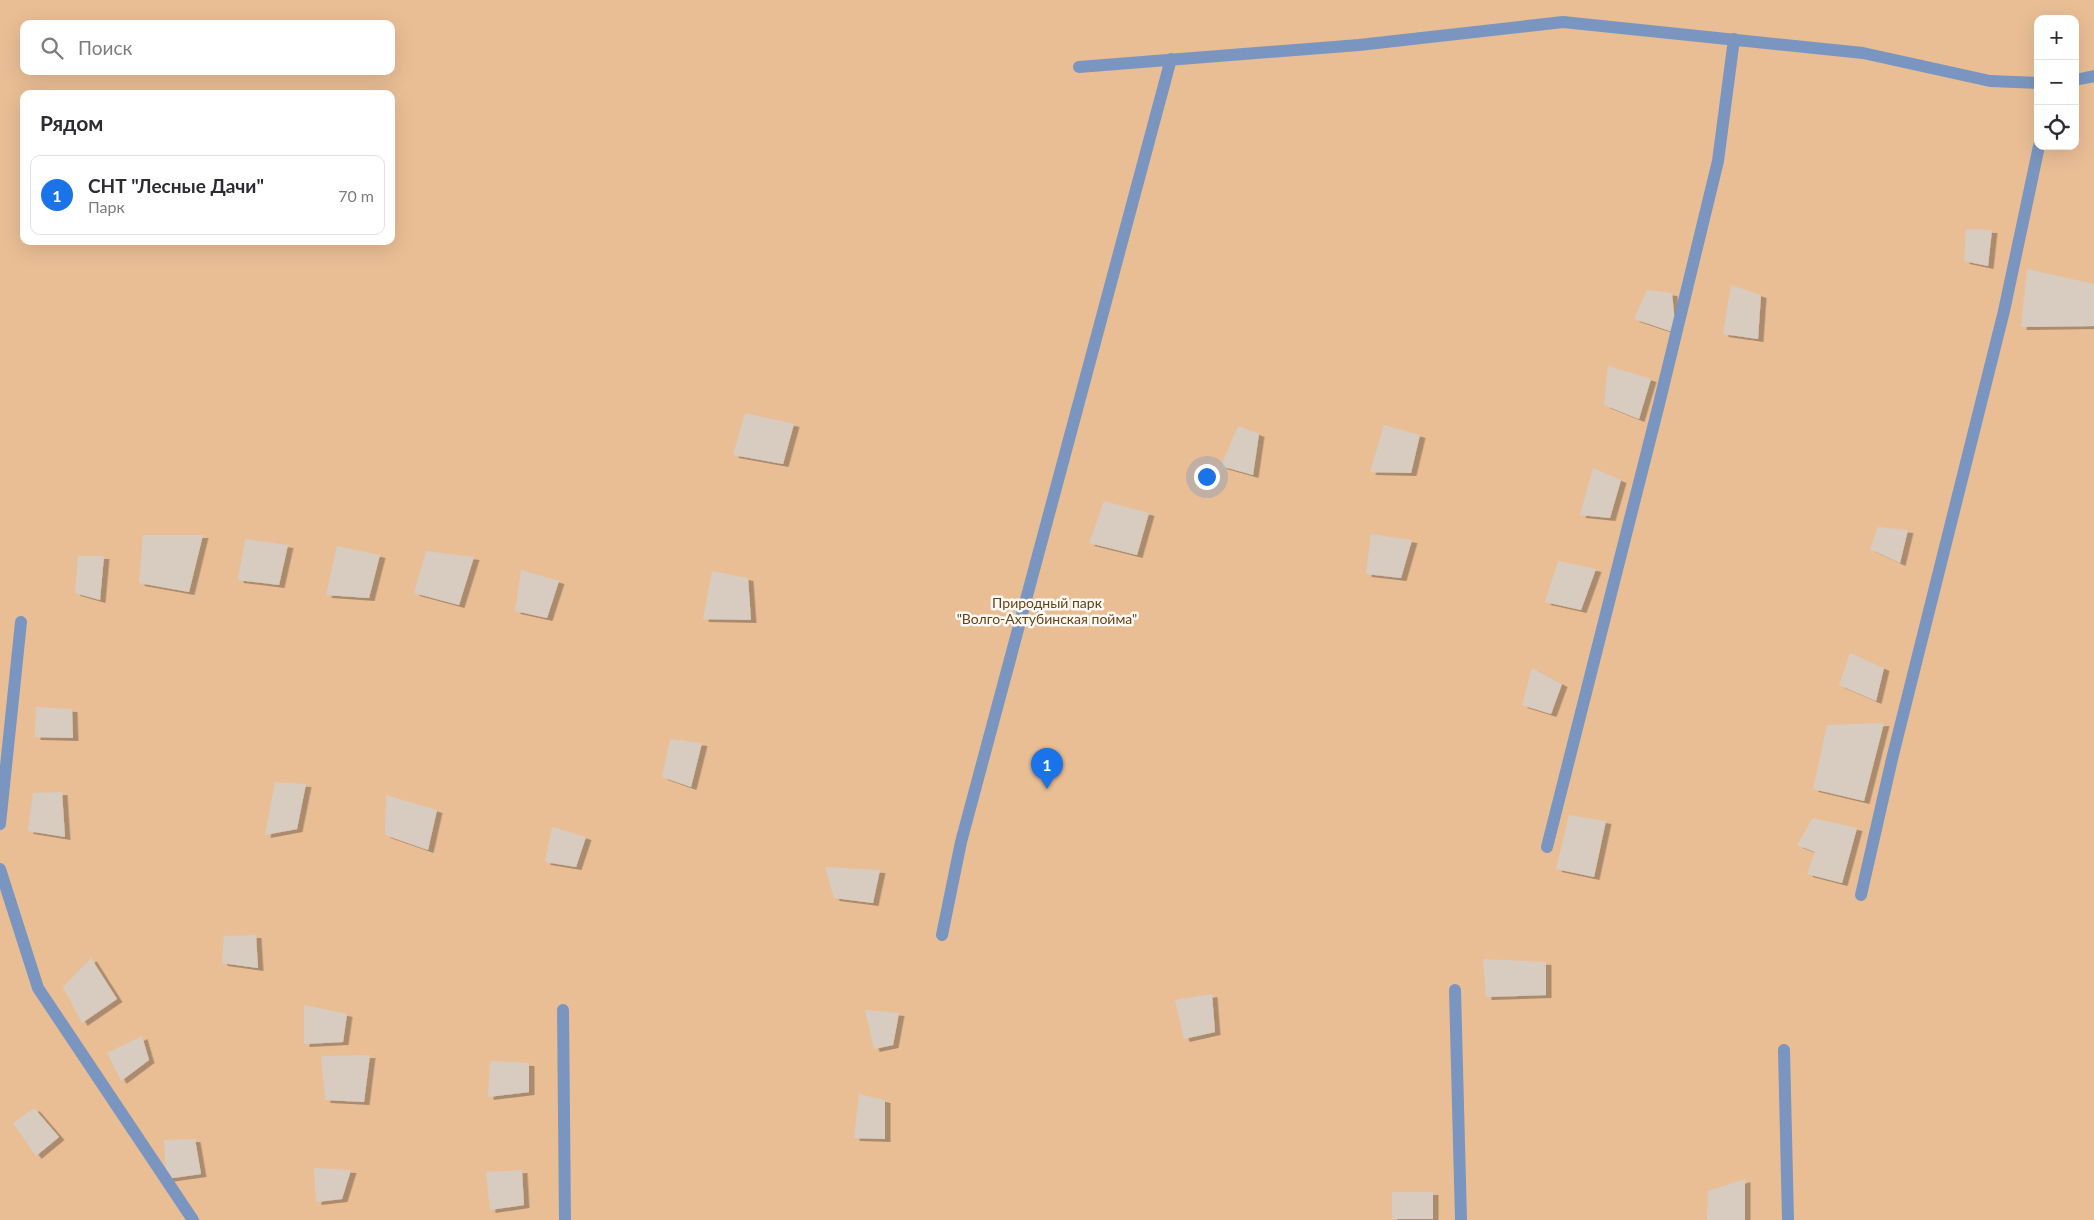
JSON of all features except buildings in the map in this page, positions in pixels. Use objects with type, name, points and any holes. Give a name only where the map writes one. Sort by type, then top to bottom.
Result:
[{"type":"street","points":[[1079,67],[1359,45],[1563,22],[1863,53],[1990,81],[2034,83]]},
{"type":"street","points":[[1547,847],[1659,404],[1718,161],[1734,40]]},
{"type":"street","points":[[942,935],[964,832],[1171,60]]},
{"type":"street","points":[[2079,79],[2094,76]]},
{"type":"street","points":[[1861,895],[1892,758],[2004,311],[2038,150]]},
{"type":"street","points":[[0,824],[21,622]]},
{"type":"street","points":[[0,869],[38,988],[194,1220]]},
{"type":"street","points":[[1455,990],[1460,1220]]},
{"type":"street","points":[[563,1010],[565,1220]]},
{"type":"street","points":[[1784,1050],[1788,1220]]},
{"type":"green space","name":"Природный парк \"Волго-Ахтубинская пойма\"","points":[[0,0],[2094,0],[2094,1220],[0,1220]]},
{"type":"place","name":"СНТ \"Лесные Дачи\"","points":[[1047,789]]}]
